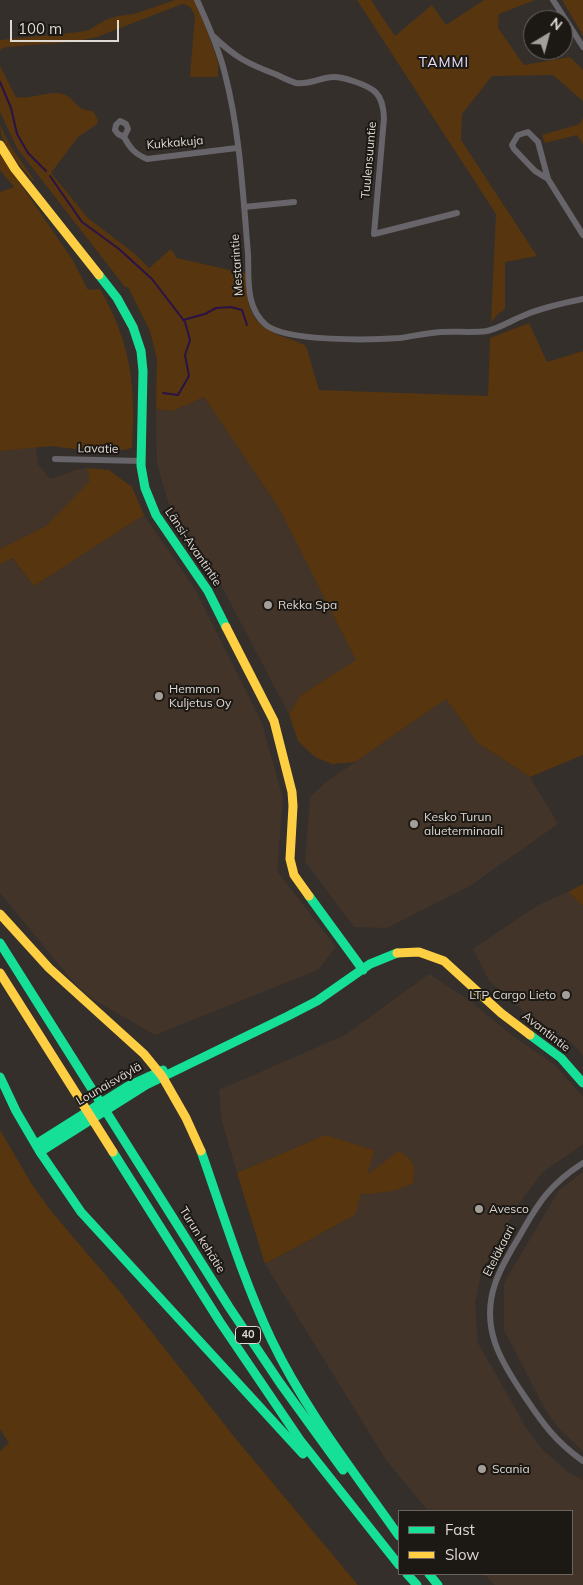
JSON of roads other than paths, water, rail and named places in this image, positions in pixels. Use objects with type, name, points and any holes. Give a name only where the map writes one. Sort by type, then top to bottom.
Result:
[{"type":"main road","name":"Länsi-Avantintie","points":[[0,145],[21,176],[117,298],[134,328],[141,351],[143,371],[141,461],[145,488],[156,515],[208,591],[274,721],[292,792],[290,859],[294,874],[363,970]]},
{"type":"main road","points":[[0,914],[49,968],[144,1054],[160,1074],[198,1142],[234,1247],[271,1338],[322,1427],[398,1537]]},
{"type":"main road","name":"Turun kehätie","points":[[0,943],[229,1307],[339,1466],[398,1537]]},
{"type":"main road","name":"Avantintie","points":[[363,970],[387,956],[407,951],[433,955],[444,961],[501,1013],[561,1058],[583,1083]]},
{"type":"main road","name":"Lounaisväylä","points":[[38,1148],[125,1098],[160,1074],[202,1058],[308,1006],[363,970]]},
{"type":"main road","name":"40","points":[[0,974],[214,1313],[265,1389],[300,1440],[398,1563]]},
{"type":"main road","points":[[0,1077],[38,1148],[81,1212],[265,1412],[380,1542]]},
{"type":"main road","points":[[408,1575],[417,1585]]},
{"type":"main road","points":[[430,1575],[438,1585]]},
{"type":"street","name":"Mestarintie","points":[[197,0],[227,80],[234,116],[244,207],[251,301],[260,318],[267,325],[277,332],[304,337],[383,339],[434,333],[480,332],[498,328],[526,314],[554,304],[583,299]]},
{"type":"street","points":[[553,0],[583,47]]},
{"type":"street","name":"Tuulensuuntie","points":[[211,35],[238,58],[294,82],[312,83],[334,77],[366,85],[374,90],[384,108],[374,234],[457,213]]},
{"type":"street","points":[[548,179],[535,171],[514,149],[512,145],[518,135],[528,132],[538,142],[548,179],[583,235]]},
{"type":"street","name":"Kukkakuja","points":[[124,138],[137,155],[147,159],[237,148]]},
{"type":"street","points":[[244,207],[294,202]]},
{"type":"street","name":"Lavatie","points":[[55,459],[141,461]]},
{"type":"street","name":"Eteläkaari","points":[[583,1163],[555,1184],[533,1212],[494,1284],[490,1311],[495,1345],[508,1372],[549,1432],[583,1461]]},
{"type":"waterway","points":[[0,82],[11,108],[17,134],[28,153],[46,171]]},
{"type":"waterway","points":[[50,176],[82,222],[119,249],[152,279],[185,322],[190,340],[185,355],[189,376],[178,395],[163,393]]},
{"type":"waterway","points":[[183,320],[205,314],[216,308],[231,307],[242,310],[247,325]]},
{"type":"place","name":"Rekka Spa","points":[[268,605]]},
{"type":"place","name":"Hemmon Kuljetus Oy","points":[[159,696]]},
{"type":"place","name":"Kesko Turun alueterminaali","points":[[414,824]]},
{"type":"place","name":"LTP Cargo Lieto","points":[[566,995]]},
{"type":"place","name":"Avesco","points":[[479,1209]]},
{"type":"place","name":"Scania","points":[[482,1469]]},
{"type":"district","name":"TAMMI","points":[[444,63]]}]
